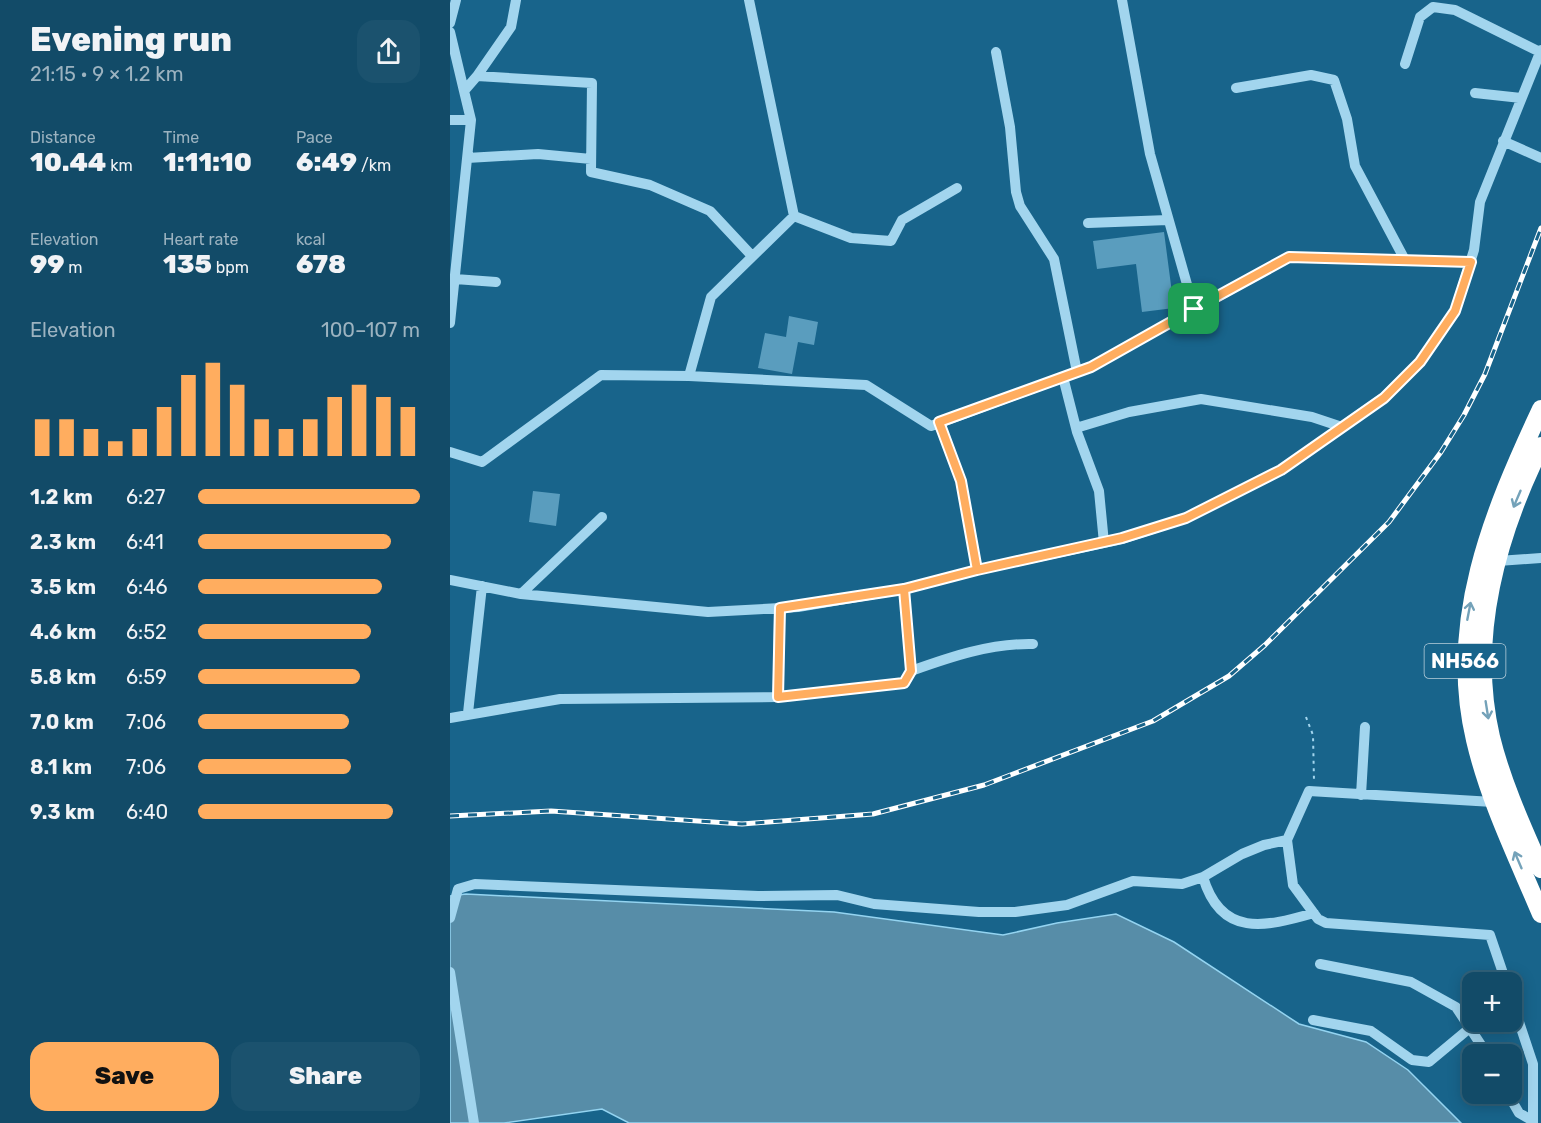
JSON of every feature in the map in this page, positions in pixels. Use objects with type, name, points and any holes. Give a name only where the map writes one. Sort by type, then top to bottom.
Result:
[{"type":"highway","name":"NH566","points":[[1541,409],[1496,509],[1482,555],[1467,622],[1465,650],[1468,707],[1475,740],[1493,802],[1541,914]]},
{"type":"highway","name":"NH566","points":[[1541,446],[1513,509],[1498,561],[1488,601],[1482,659],[1484,697],[1491,737],[1504,777],[1541,869]]},
{"type":"street","points":[[450,23],[456,0]]},
{"type":"street","points":[[464,91],[511,27],[516,0]]},
{"type":"street","points":[[749,0],[794,216]]},
{"type":"street","points":[[1122,0],[1150,154],[1194,309]]},
{"type":"street","points":[[450,580],[521,594],[708,612],[780,608],[904,589],[977,570],[1104,543],[1186,518],[1281,470],[1384,398],[1420,362],[1455,311],[1471,262],[1480,202],[1540,51],[1455,10],[1433,7],[1420,17],[1405,64]]},
{"type":"street","points":[[450,32],[471,120],[467,158],[455,220],[454,279],[450,323]]},
{"type":"street","points":[[996,52],[1010,127],[1016,192],[1020,206],[1054,259],[1077,372]]},
{"type":"street","points":[[1236,88],[1311,75],[1334,81],[1347,119],[1355,166],[1405,260]]},
{"type":"street","points":[[477,76],[592,83],[591,172],[650,184],[710,211],[752,256]]},
{"type":"street","points":[[1475,93],[1521,98]]},
{"type":"street","points":[[450,120],[471,120]]},
{"type":"street","points":[[1503,141],[1541,158]]},
{"type":"street","points":[[467,158],[538,154],[591,159]]},
{"type":"street","points":[[794,216],[851,238],[891,241],[902,220],[957,188]]},
{"type":"street","points":[[688,376],[711,297],[794,216]]},
{"type":"street","points":[[1088,223],[1168,220]]},
{"type":"street","points":[[450,452],[482,462],[601,375],[688,376],[866,385],[931,426],[1077,372],[1289,257],[1471,262]]},
{"type":"street","points":[[454,279],[496,282]]},
{"type":"street","points":[[1063,377],[1076,428],[1099,491],[1104,543]]},
{"type":"street","points":[[1076,428],[1129,411],[1202,399],[1312,417],[1341,427]]},
{"type":"street","points":[[939,422],[961,481],[977,570]]},
{"type":"street","points":[[521,594],[602,517]]},
{"type":"street","points":[[1498,561],[1541,558]]},
{"type":"street","points":[[468,713],[482,586]]},
{"type":"street","points":[[450,718],[468,713],[560,699],[778,697],[904,683],[911,671],[904,589]]},
{"type":"street","points":[[778,697],[780,608]]},
{"type":"street","points":[[911,671],[946,658],[1011,643],[1033,644]]},
{"type":"street","points":[[1361,795],[1365,727]]},
{"type":"street","points":[[1493,802],[1309,791],[1287,840],[1293,885],[1314,913],[1326,923],[1490,935],[1503,972]]},
{"type":"street","points":[[450,918],[458,890],[476,884],[758,896],[837,895],[874,904],[979,912],[1037,910],[1067,905],[1133,881],[1182,884],[1203,877],[1242,854],[1264,845],[1287,840]]},
{"type":"street","points":[[1203,877],[1209,898],[1222,913],[1241,923],[1262,926],[1314,913]]},
{"type":"street","points":[[1320,964],[1411,982],[1456,1007],[1462,1015]]},
{"type":"street","points":[[450,972],[474,1123]]},
{"type":"street","points":[[1313,1020],[1371,1031],[1412,1060],[1429,1062],[1465,1032]]},
{"type":"street","points":[[1514,1104],[1519,1113],[1533,1122],[1537,1066],[1522,1027]]},
{"type":"path","points":[[1305,717],[1313,735],[1314,784],[1309,791]]},
{"type":"water","points":[[466,894],[834,912],[1003,935],[1057,923],[1116,914],[1174,942],[1299,1024],[1366,1042],[1408,1070],[1461,1123],[629,1123],[602,1109],[504,1123],[450,1123],[450,896]]},
{"type":"building","points":[[1164,232],[1174,308],[1142,312],[1136,264],[1097,269],[1093,241]]},
{"type":"building","points":[[789,316],[818,322],[814,345],[798,342],[792,374],[758,368],[765,333],[786,337]]},
{"type":"building","points":[[533,491],[560,494],[556,526],[529,522]]},
{"type":"railway","points":[[450,816],[551,811],[742,824],[873,814],[984,785],[1153,721],[1229,676],[1265,645],[1389,522],[1441,452],[1464,415],[1485,374],[1541,228]]},
{"type":"route","points":[[1194,309],[1091,367],[939,422],[961,481],[977,570],[904,589],[780,608],[778,697],[904,683],[911,671],[904,589],[977,570],[1122,538],[1186,518],[1281,470],[1384,398],[1420,362],[1455,311],[1471,262],[1289,257],[1194,309]]}]
